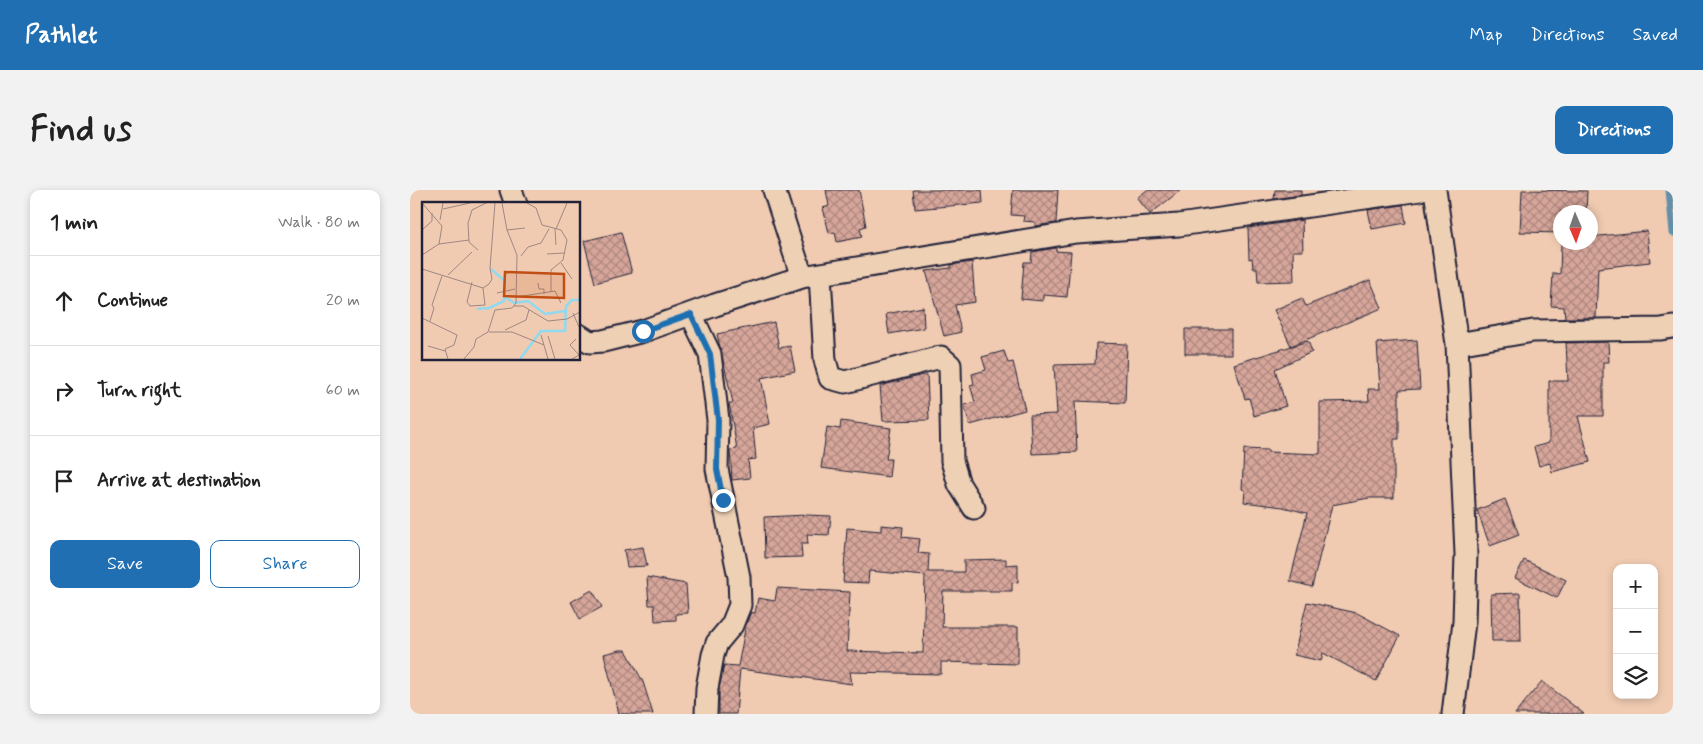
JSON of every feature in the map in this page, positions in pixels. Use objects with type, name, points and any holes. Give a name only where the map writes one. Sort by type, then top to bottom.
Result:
[{"type":"street","points":[[510,190],[515,202]]},
{"type":"street","points":[[774,190],[811,276],[825,360],[830,378],[845,382],[941,357],[950,365],[952,461],[959,484],[974,508]]},
{"type":"street","points":[[580,337],[590,342],[604,341],[643,331],[811,276],[1076,232],[1179,224],[1420,190]]},
{"type":"street","points":[[1435,190],[1458,344],[1466,554],[1464,622],[1453,714]]},
{"type":"street","points":[[691,314],[710,354],[718,420],[717,469],[739,577],[740,605],[732,625],[717,643],[713,655],[707,688],[706,714]]},
{"type":"street","points":[[1458,344],[1533,332],[1661,329],[1673,327]]},
{"type":"building","points":[[826,190],[859,190],[866,226],[860,228],[862,237],[837,242],[835,232],[829,233],[823,208],[829,206]]},
{"type":"building","points":[[913,190],[982,190],[983,203],[915,209]]},
{"type":"building","points":[[1013,190],[1058,190],[1056,223],[1035,226],[1035,222],[1023,221],[1024,216],[1011,215]]},
{"type":"building","points":[[1147,190],[1181,190],[1150,214],[1137,198]]},
{"type":"building","points":[[1275,190],[1301,190],[1301,195],[1274,199]]},
{"type":"building","points":[[1522,190],[1587,191],[1586,205],[1553,205],[1553,233],[1520,232]]},
{"type":"building","points":[[1403,205],[1406,223],[1372,229],[1368,210]]},
{"type":"building","points":[[1302,220],[1303,251],[1293,251],[1294,281],[1258,282],[1257,268],[1253,268],[1252,258],[1249,259],[1248,228]]},
{"type":"building","points":[[1647,231],[1650,262],[1598,268],[1596,318],[1565,318],[1564,307],[1551,306],[1553,273],[1560,274],[1561,250],[1598,250],[1598,236]]},
{"type":"building","points":[[621,232],[632,273],[595,283],[584,241]]},
{"type":"building","points":[[1056,248],[1056,251],[1071,252],[1067,297],[1043,295],[1043,301],[1021,299],[1024,262],[1031,262],[1032,252]]},
{"type":"building","points":[[972,262],[975,302],[955,305],[961,332],[944,336],[926,271],[951,268],[951,265]]},
{"type":"building","points":[[1370,280],[1382,308],[1291,346],[1274,310],[1302,298],[1306,306]]},
{"type":"building","points":[[923,307],[924,328],[889,334],[886,314]]},
{"type":"building","points":[[774,322],[779,348],[790,346],[795,371],[761,378],[770,424],[753,428],[756,459],[748,460],[750,478],[732,480],[730,450],[737,449],[729,403],[733,403],[717,334]]},
{"type":"building","points":[[1185,329],[1231,329],[1231,354],[1185,354]]},
{"type":"building","points":[[1417,340],[1420,389],[1399,390],[1399,439],[1394,439],[1394,498],[1369,498],[1332,505],[1312,587],[1290,581],[1307,513],[1283,507],[1244,502],[1245,490],[1242,489],[1244,449],[1320,454],[1320,402],[1369,401],[1368,389],[1380,389],[1377,343]]},
{"type":"building","points":[[1308,341],[1312,352],[1275,369],[1286,406],[1254,416],[1249,398],[1245,399],[1234,364]]},
{"type":"building","points":[[1608,342],[1609,362],[1603,362],[1603,416],[1578,416],[1590,462],[1552,472],[1550,463],[1539,466],[1534,447],[1549,443],[1549,381],[1568,381],[1566,343]]},
{"type":"building","points":[[1096,343],[1127,344],[1125,403],[1075,401],[1077,452],[1032,454],[1030,415],[1057,414],[1054,365],[1095,364]]},
{"type":"building","points":[[1004,351],[1008,363],[1013,362],[1025,410],[970,425],[964,405],[975,402],[970,385],[974,384],[972,374],[986,370],[982,357]]},
{"type":"building","points":[[927,375],[929,420],[883,421],[880,386]]},
{"type":"building","points":[[841,421],[891,428],[886,459],[891,459],[889,477],[821,468],[827,427],[840,429]]},
{"type":"building","points":[[1505,499],[1519,535],[1490,546],[1477,510]]},
{"type":"building","points":[[831,516],[829,535],[807,534],[808,544],[801,544],[802,557],[765,558],[764,517]]},
{"type":"building","points":[[881,525],[903,527],[902,537],[920,539],[918,553],[929,554],[928,572],[964,572],[964,560],[1006,559],[1006,565],[1018,564],[1018,582],[1012,583],[1012,591],[943,591],[942,627],[1018,627],[1018,664],[941,662],[941,674],[850,672],[852,684],[740,669],[736,714],[719,714],[719,689],[724,665],[738,666],[746,624],[751,612],[755,613],[758,598],[775,601],[777,588],[850,592],[847,651],[923,653],[925,576],[869,571],[868,583],[843,582],[847,528],[881,531]]},
{"type":"building","points":[[643,547],[647,566],[627,567],[624,550]]},
{"type":"building","points":[[1524,560],[1566,580],[1557,598],[1515,578]]},
{"type":"building","points":[[647,577],[686,584],[688,613],[676,614],[676,620],[655,621],[654,605],[649,605]]},
{"type":"building","points":[[592,590],[602,607],[580,619],[571,602]]},
{"type":"building","points":[[1520,593],[1521,641],[1492,641],[1491,594]]},
{"type":"building","points":[[1307,602],[1357,613],[1400,636],[1376,681],[1323,653],[1321,661],[1294,655]]},
{"type":"building","points":[[626,650],[643,682],[653,714],[619,714],[604,654]]},
{"type":"building","points":[[1542,681],[1584,714],[1515,714]]},
{"type":"waterway","points":[[1669,190],[1673,233]]},
{"type":"route","points":[[643,331],[691,314],[710,354],[718,420],[717,469],[723,500]]}]
